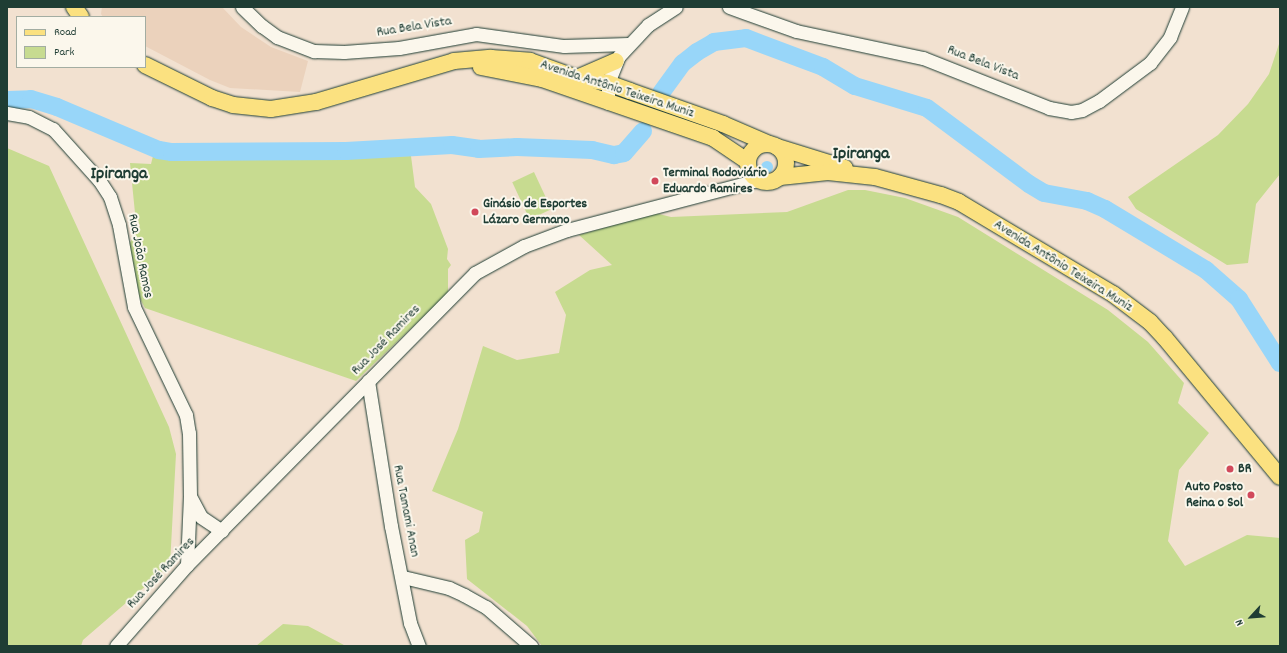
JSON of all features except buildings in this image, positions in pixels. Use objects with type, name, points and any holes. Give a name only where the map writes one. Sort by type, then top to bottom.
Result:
[{"type":"main road","points":[[74,7],[80,16]]},
{"type":"main road","points":[[577,78],[621,54],[622,77],[630,91]]},
{"type":"main road","name":"Avenida Antônio Teixeira Muniz","points":[[146,65],[212,98],[233,105],[272,109],[316,102],[471,59],[511,59],[530,61],[577,78],[608,83],[773,145],[875,177],[921,188],[958,202],[1134,308],[1165,338],[1280,477]]},
{"type":"main road","name":"Avenida Antônio Teixeira Muniz","points":[[437,68],[493,68],[525,74],[608,104],[713,138],[747,161]]},
{"type":"main road","points":[[757,180],[750,173],[747,161],[754,148],[773,145],[782,152],[786,165],[780,177]]},
{"type":"main road","name":"Avenida Antônio Teixeira Muniz","points":[[757,180],[767,182],[780,177],[828,172],[875,177]]},
{"type":"street","name":"Rua Bela Vista","points":[[242,7],[262,26],[277,37],[314,51],[344,52],[399,48],[476,34],[621,54]]},
{"type":"street","points":[[608,104],[608,83],[621,54],[648,25],[676,7]]},
{"type":"street","name":"Rua Bela Vista","points":[[729,7],[796,31],[928,59],[1049,108],[1071,112],[1082,110],[1099,101],[1150,63],[1170,38],[1182,7]]},
{"type":"street","name":"Rua João Ramos","points":[[7,113],[29,117],[53,129],[100,180],[110,197],[119,225],[134,307],[186,415],[189,433],[190,496],[187,565]]},
{"type":"street","name":"Rua José Ramires","points":[[116,646],[187,565],[475,274],[524,246],[567,230],[757,180]]},
{"type":"street","name":"Rua Tamami Anan","points":[[368,381],[391,526],[403,577],[410,623],[419,646]]},
{"type":"street","name":"Rua João Ramos","points":[[190,496],[201,517],[222,531]]},
{"type":"street","points":[[403,577],[449,588],[464,595],[492,612],[531,646]]},
{"type":"shaded area","points":[[102,7],[222,7],[241,27],[271,47],[308,61],[300,92],[230,88],[210,80],[146,47],[146,16],[102,16],[101,14]]},
{"type":"green space","points":[[1280,41],[1280,174],[1256,204],[1248,263],[1227,265],[1136,209],[1128,197],[1218,135],[1248,104],[1269,74]]},
{"type":"green space","points":[[7,148],[49,166],[169,427],[176,454],[170,565],[83,640],[81,646],[7,646]]},
{"type":"green space","points":[[153,156],[180,161],[411,156],[415,187],[431,204],[448,249],[447,259],[451,265],[448,269],[448,293],[356,381],[145,308],[139,297],[129,244],[140,226],[135,213],[130,163],[151,164]]},
{"type":"green space","points":[[534,172],[551,209],[530,219],[512,182]]},
{"type":"green space","points":[[848,190],[865,190],[905,198],[958,217],[1108,310],[1148,342],[1184,383],[1178,403],[1209,433],[1179,470],[1168,541],[1185,566],[1247,535],[1280,538],[1280,646],[542,646],[527,626],[467,579],[465,540],[479,532],[483,512],[432,491],[458,429],[483,346],[517,360],[559,353],[566,315],[555,292],[590,270],[612,265],[579,235],[655,213],[671,217],[787,212]]},
{"type":"green space","points":[[283,624],[308,626],[344,645],[383,646],[256,646]]},
{"type":"water","points":[[765,161],[769,161],[773,167],[769,173],[765,173],[761,169],[761,165]]},
{"type":"waterway","points":[[661,93],[683,63],[697,52],[714,42],[746,38],[823,67],[855,86],[927,108],[1029,184],[1044,193],[1087,201],[1105,209],[1206,270],[1239,299],[1280,363]]},
{"type":"waterway","points":[[7,100],[31,99],[57,107],[159,150],[172,152],[346,151],[452,145],[479,149],[517,147],[592,150],[614,155],[624,153],[643,131]]},
{"type":"place","name":"Terminal Rodoviário Eduardo Ramires","points":[[655,181]]},
{"type":"place","name":"Ginásio de Esportes Lázaro Germano","points":[[475,212]]},
{"type":"place","name":"BR","points":[[1230,469]]},
{"type":"place","name":"Auto Posto Reina o Sol","points":[[1251,495]]},
{"type":"district","name":"Ipiranga","points":[[861,155]]},
{"type":"district","name":"Ipiranga","points":[[119,175]]}]
